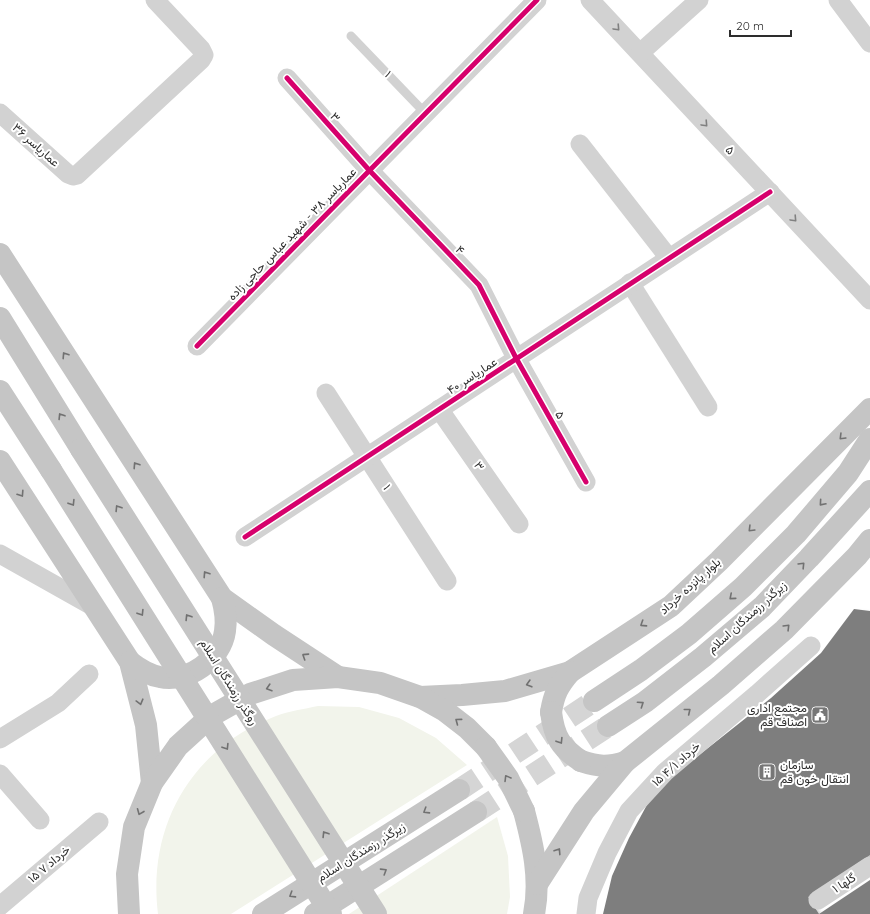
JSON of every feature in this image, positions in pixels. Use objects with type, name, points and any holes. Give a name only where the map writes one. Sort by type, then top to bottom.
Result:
[{"type":"main road","points":[[0,254],[222,598],[226,615],[225,632],[219,649],[209,662],[194,672],[178,677],[166,678],[160,678],[144,672],[130,662]]},
{"type":"main road","name":"روگذر رزمندگان اسلام","points":[[0,318],[376,914]]},
{"type":"main road","points":[[0,391],[331,914]]},
{"type":"main road","name":"بلوار پانزده خرداد","points":[[420,697],[505,691],[570,672],[671,606],[719,561],[870,409]]},
{"type":"main road","name":"زیرگذر رزمندگان اسلام","points":[[594,701],[641,670],[689,634],[743,587],[796,534],[848,473],[870,439]]},
{"type":"main road","points":[[0,461],[130,662],[146,724],[152,783]]},
{"type":"main road","name":"زیرگذر رزمندگان اسلام","points":[[608,726],[645,702],[703,657],[762,607],[870,491]]},
{"type":"main road","points":[[537,884],[584,811],[625,762],[721,684],[784,630],[857,556],[870,540]]},
{"type":"main road","points":[[222,598],[274,636],[338,677]]},
{"type":"main road","points":[[570,672],[560,684],[553,697],[551,712],[553,727],[559,741],[569,753],[581,761],[595,766],[610,766],[625,762]]},
{"type":"main road","points":[[130,914],[127,874],[134,827],[152,783],[178,746],[212,716],[250,694],[293,680],[338,677],[380,683],[420,697],[445,711],[467,728],[486,747],[508,778],[524,811],[534,847],[537,884],[534,914]]},
{"type":"main road","name":"زیرگذر رزمندگان اسلام","points":[[263,914],[459,790]]},
{"type":"main road","points":[[315,914],[476,812]]},
{"type":"street","name":"عماریاسر ۳۶","points":[[0,113],[68,174],[73,176],[77,175],[201,60],[204,55],[202,49],[155,0]]},
{"type":"street","name":"عماریاسر ۳۸ - شهید عباس حاجی زاده","points":[[197,346],[537,0]]},
{"type":"street","name":"۵","points":[[590,0],[870,300]]},
{"type":"street","points":[[640,53],[700,0]]},
{"type":"street","points":[[838,0],[870,42]]},
{"type":"street","name":"۳","points":[[287,78],[369,170]]},
{"type":"street","points":[[580,144],[669,258]]},
{"type":"street","name":"۴","points":[[369,170],[479,285],[516,358]]},
{"type":"street","name":"عماریاسر ۴۰","points":[[245,536],[770,192]]},
{"type":"street","points":[[630,283],[708,407]]},
{"type":"street","name":"۵","points":[[516,358],[586,482]]},
{"type":"street","name":"۱","points":[[326,393],[447,581]]},
{"type":"street","name":"۳","points":[[439,409],[519,524]]},
{"type":"street","points":[[1,557],[94,607]]},
{"type":"street","name":"۱۵ خرداد ۴/۱","points":[[586,914],[588,898],[607,853],[629,811],[665,772],[811,646]]},
{"type":"street","points":[[0,739],[58,703],[89,674]]},
{"type":"street","points":[[0,774],[40,820]]},
{"type":"street","name":"۱۵ خرداد ۷","points":[[0,906],[99,822]]},
{"type":"street","name":"گلها ۱","points":[[818,900],[870,866]]},
{"type":"lane","name":"۱","points":[[351,36],[425,113]]},
{"type":"shaded area","points":[[318,706],[359,707],[399,718],[436,738],[467,765],[231,914],[158,914],[156,881],[160,850],[168,821],[181,794],[199,769],[221,748],[246,730],[281,714]]},
{"type":"shaded area","points":[[497,817],[508,856],[510,897],[507,914],[349,914]]},
{"type":"building","points":[[854,609],[870,611],[870,855],[808,897],[819,914],[603,914],[612,876],[629,838],[655,790],[771,698],[821,653]]},
{"type":"building","points":[[870,880],[870,914],[819,914]]},
{"type":"tunnel","points":[[459,790],[594,701]]},
{"type":"tunnel","points":[[476,812],[608,726]]},
{"type":"cycle path","points":[[197,346],[537,0]]},
{"type":"cycle path","points":[[287,78],[369,170],[479,285],[516,358],[586,482]]},
{"type":"cycle path","points":[[245,537],[770,192]]},
{"type":"place","name":"مجتمع اداری اصناف قم","points":[[820,715]]},
{"type":"place","name":"سازمان انتقال خون قم","points":[[767,772]]}]
